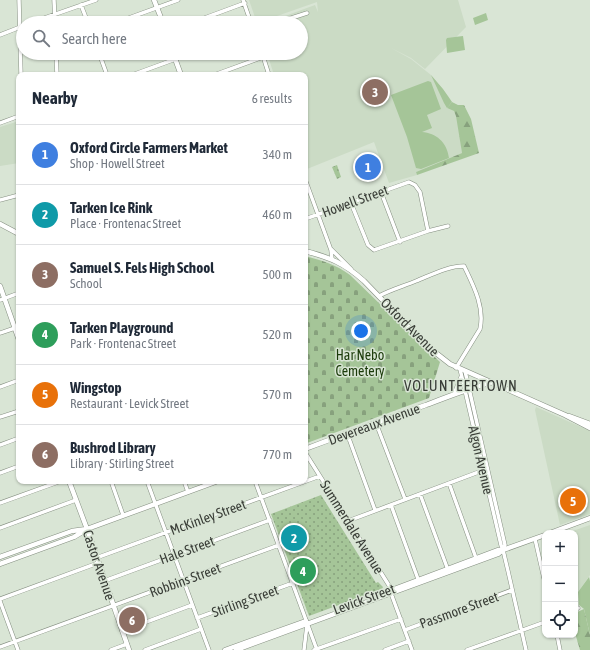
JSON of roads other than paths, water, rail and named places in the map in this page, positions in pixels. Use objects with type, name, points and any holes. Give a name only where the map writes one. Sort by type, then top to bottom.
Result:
[{"type":"main road","points":[[154,0],[161,16]]},
{"type":"main road","points":[[175,60],[180,72]]},
{"type":"main road","points":[[0,224],[16,232]]},
{"type":"main road","name":"Oxford Avenue","points":[[308,252],[332,259],[353,271],[433,352],[458,368],[464,374],[489,382],[590,426]]},
{"type":"main road","points":[[0,286],[2,299],[16,331]]},
{"type":"main road","name":"Devereaux Avenue","points":[[308,448],[489,382]]},
{"type":"main road","name":"Oxford Avenue","points":[[565,415],[584,421],[590,426]]},
{"type":"main road","name":"Castor Avenue","points":[[70,484],[114,606],[128,650]]},
{"type":"main road","points":[[0,564],[74,537],[87,529],[123,515],[210,484]]},
{"type":"main road","points":[[558,530],[590,518]]},
{"type":"main road","points":[[0,557],[72,531],[87,529]]},
{"type":"main road","name":"Levick Street","points":[[391,591],[418,579],[448,571],[476,558],[542,536]]},
{"type":"main road","points":[[35,545],[37,550]]},
{"type":"main road","name":"Levick Street","points":[[236,650],[391,591],[498,554],[503,550]]},
{"type":"main road","name":"Levick Street","points":[[225,650],[259,640]]},
{"type":"street","points":[[19,0],[20,16]]},
{"type":"street","points":[[54,0],[54,14]]},
{"type":"street","points":[[49,16],[96,0]]},
{"type":"street","points":[[135,16],[178,0]]},
{"type":"street","points":[[209,16],[244,2],[249,16]]},
{"type":"street","points":[[81,5],[85,16]]},
{"type":"street","points":[[296,16],[308,12]]},
{"type":"street","points":[[0,35],[16,28]]},
{"type":"street","points":[[21,60],[21,72]]},
{"type":"street","points":[[56,60],[57,72]]},
{"type":"street","points":[[102,60],[106,72]]},
{"type":"street","points":[[140,72],[172,60]]},
{"type":"street","points":[[221,72],[250,60]]},
{"type":"street","points":[[264,60],[268,72]]},
{"type":"street","points":[[0,123],[16,117]]},
{"type":"street","name":"Howell Street","points":[[308,218],[406,182],[416,185],[420,192],[428,231]]},
{"type":"street","points":[[308,192],[330,248],[332,259]]},
{"type":"street","points":[[381,192],[400,242]]},
{"type":"street","points":[[0,200],[16,196]]},
{"type":"street","points":[[351,202],[368,245],[374,250],[428,231],[448,226]]},
{"type":"street","points":[[330,248],[353,271]]},
{"type":"street","points":[[379,296],[434,274],[454,267],[464,266],[478,300],[482,316],[480,329],[458,368]]},
{"type":"street","points":[[2,299],[16,294]]},
{"type":"street","points":[[0,333],[15,328]]},
{"type":"street","points":[[454,394],[464,374]]},
{"type":"street","name":"Algon Avenue","points":[[464,374],[500,546],[503,550],[526,650]]},
{"type":"street","points":[[0,387],[16,381]]},
{"type":"street","name":"Algon Avenue","points":[[467,390],[488,469],[505,545],[503,550]]},
{"type":"street","points":[[0,418],[16,411]]},
{"type":"street","points":[[376,423],[405,499]]},
{"type":"street","points":[[347,433],[375,510]]},
{"type":"street","points":[[0,445],[16,439]]},
{"type":"street","name":"Summerdale Avenue","points":[[308,457],[391,591],[412,650]]},
{"type":"street","points":[[0,473],[16,467]]},
{"type":"street","points":[[348,521],[488,469]]},
{"type":"street","name":"McKinley Street","points":[[308,480],[320,476]]},
{"type":"street","points":[[449,483],[476,558]]},
{"type":"street","points":[[0,503],[53,484]]},
{"type":"street","points":[[112,484],[123,515]]},
{"type":"street","points":[[148,484],[209,650]]},
{"type":"street","points":[[185,484],[188,492]]},
{"type":"street","points":[[256,484],[316,650],[401,619]]},
{"type":"street","name":"McKinley Street","points":[[96,558],[298,484]]},
{"type":"street","points":[[420,494],[448,571]]},
{"type":"street","points":[[0,528],[76,500]]},
{"type":"street","points":[[390,505],[418,579]]},
{"type":"street","name":"Hale Street","points":[[104,580],[270,520]]},
{"type":"street","points":[[535,539],[542,570]]},
{"type":"street","name":"Robbins Street","points":[[0,647],[279,545]]},
{"type":"street","points":[[18,650],[0,600],[98,563]]},
{"type":"street","name":"Stirling Street","points":[[197,618],[293,583]]},
{"type":"street","name":"Passmore Street","points":[[405,630],[512,590]]},
{"type":"street","name":"Stirling Street","points":[[122,631],[192,605]]},
{"type":"street","points":[[304,650],[307,622]]},
{"type":"street","points":[[467,650],[542,623]]},
{"type":"street","points":[[145,650],[201,629]]},
{"type":"street","points":[[558,638],[560,650]]},
{"type":"street","name":"Passmore Street","points":[[385,650],[409,641]]},
{"type":"street","points":[[111,650],[127,644]]},
{"type":"place","name":"Samuel S. Fels High School","points":[[375,92]]},
{"type":"place","name":"Oxford Circle Farmers Market","points":[[368,167]]},
{"type":"place","name":"Wingstop","points":[[573,501]]},
{"type":"place","name":"Tarken Ice Rink","points":[[294,538]]},
{"type":"place","name":"Tarken Playground","points":[[303,571]]},
{"type":"place","name":"Bushrod Library","points":[[132,620]]},
{"type":"district","name":"VOLUNTEERTOWN","points":[[461,386]]},
{"type":"park label","name":"Har Nebo Cemetery","points":[[360,364]]}]
